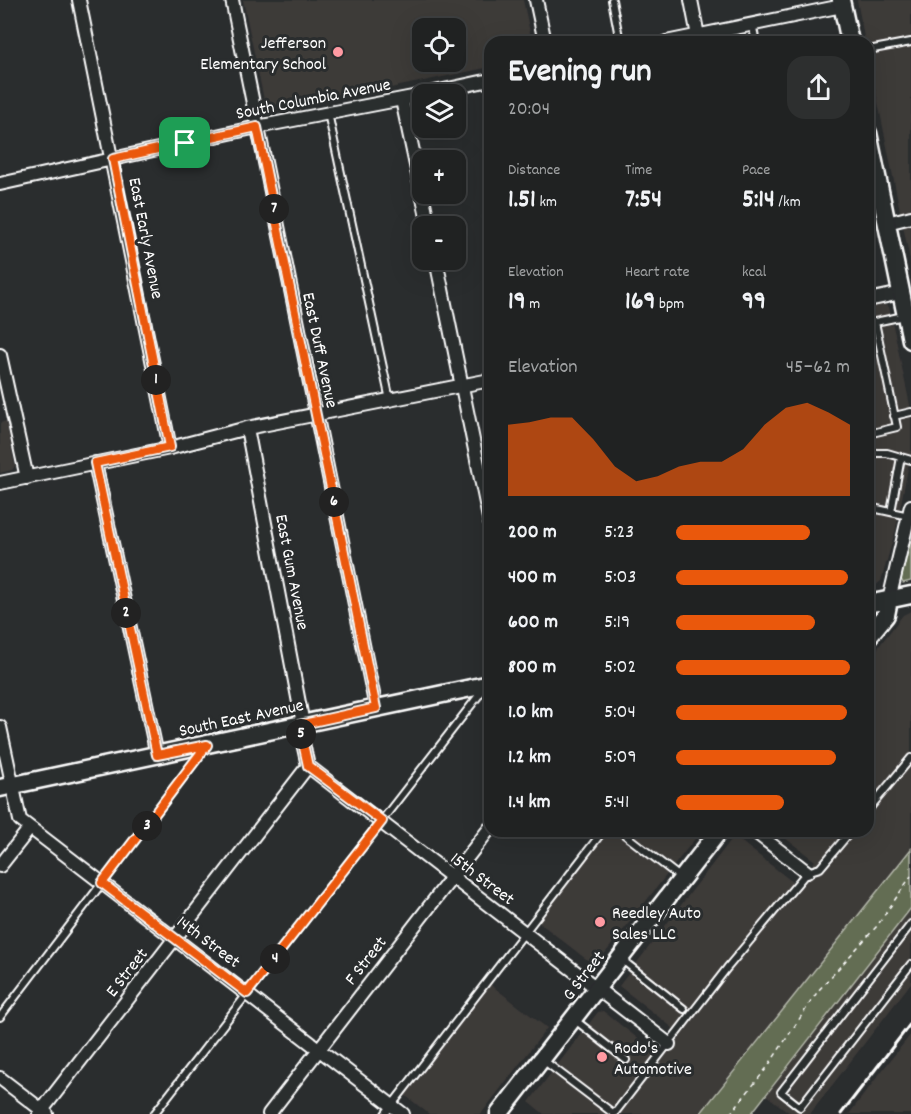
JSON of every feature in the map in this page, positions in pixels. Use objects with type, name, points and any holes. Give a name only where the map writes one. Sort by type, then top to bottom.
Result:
[{"type":"street","name":"East Early Avenue","points":[[79,0],[170,447]]},
{"type":"street","name":"East Duff Avenue","points":[[232,0],[376,708]]},
{"type":"street","points":[[536,0],[544,36]]},
{"type":"street","points":[[690,0],[698,36]]},
{"type":"street","points":[[706,36],[842,3],[849,36]]},
{"type":"street","name":"South Columbia Avenue","points":[[466,85],[484,81]]},
{"type":"street","name":"South Columbia Avenue","points":[[0,184],[257,127],[412,98]]},
{"type":"street","points":[[402,100],[427,216]]},
{"type":"street","points":[[874,161],[911,339]]},
{"type":"street","points":[[887,223],[911,217]]},
{"type":"street","points":[[438,270],[484,494]]},
{"type":"street","points":[[874,299],[901,293]]},
{"type":"street","points":[[0,355],[27,477]]},
{"type":"street","points":[[0,483],[170,447],[247,428],[484,381]]},
{"type":"street","name":"East Gum Avenue","points":[[247,428],[301,724]]},
{"type":"street","points":[[95,463],[157,755]]},
{"type":"street","points":[[874,630],[886,615],[910,511]]},
{"type":"street","points":[[874,603],[911,595]]},
{"type":"street","name":"South East Avenue","points":[[6,787],[484,686]]},
{"type":"street","points":[[301,724],[308,766]]},
{"type":"street","name":"14th Street","points":[[0,727],[6,787],[20,820],[247,993],[319,1050],[388,1110],[403,1114]]},
{"type":"street","name":"15th Street","points":[[308,766],[669,1044]]},
{"type":"street","name":"E Street","points":[[43,1113],[308,766]]},
{"type":"street","points":[[0,866],[30,828]]},
{"type":"street","name":"F Street","points":[[269,1114],[484,836]]},
{"type":"street","name":"G Street","points":[[499,1114],[714,837]]},
{"type":"street","points":[[762,837],[807,872]]},
{"type":"street","points":[[0,1078],[43,1113]]},
{"type":"lane","points":[[612,0],[619,36]]},
{"type":"lane","points":[[752,24],[755,36]]},
{"type":"lane","points":[[874,50],[911,42]]},
{"type":"lane","points":[[328,113],[390,400]]},
{"type":"lane","points":[[874,323],[906,316]]},
{"type":"lane","points":[[874,331],[897,427],[874,433]]},
{"type":"lane","points":[[894,416],[911,412]]},
{"type":"lane","points":[[874,453],[887,453],[911,460]]},
{"type":"lane","points":[[891,512],[901,457]]},
{"type":"lane","points":[[874,508],[891,512],[910,511]]},
{"type":"lane","points":[[154,1114],[484,691]]},
{"type":"lane","points":[[0,1017],[207,745]]},
{"type":"lane","points":[[874,803],[911,758]]},
{"type":"lane","points":[[388,1110],[598,837]]},
{"type":"lane","points":[[628,837],[682,879]]},
{"type":"lane","points":[[542,1059],[614,1114],[807,872],[820,868],[846,837]]},
{"type":"lane","points":[[911,924],[781,1092],[800,1107],[911,964]]},
{"type":"lane","points":[[620,958],[684,1009]]},
{"type":"lane","points":[[573,1019],[626,1060]]},
{"type":"path","points":[[730,1114],[772,1061],[818,991],[877,926],[911,876]]},
{"type":"shaded area","name":"Jefferson Elementary School","points":[[243,0],[523,0],[531,36],[484,36],[484,68],[267,114]]},
{"type":"shaded area","points":[[857,0],[911,0],[911,265],[874,83],[874,36],[864,36]]},
{"type":"shaded area","points":[[883,304],[889,307],[911,410],[911,453],[896,529],[881,581],[874,587],[874,306]]},
{"type":"shaded area","points":[[6,421],[15,466],[12,470],[0,473],[0,423]]},
{"type":"shaded area","points":[[911,611],[911,849],[700,1114],[544,1114],[529,1102],[598,1012],[603,1011],[660,1056],[678,1032],[619,986],[733,837],[795,884],[815,861],[784,837],[874,837],[874,653],[903,615]]},
{"type":"shaded area","points":[[598,837],[696,837],[595,966],[536,920]]},
{"type":"shaded area","points":[[911,908],[911,983],[810,1114],[791,1114],[766,1095]]},
{"type":"shaded area","points":[[487,982],[547,1028],[481,1114],[429,1114],[401,1092]]},
{"type":"shaded area","points":[[911,1034],[911,1114],[849,1114],[881,1072]]},
{"type":"green space","points":[[911,534],[911,581],[903,583],[900,577]]},
{"type":"green space","points":[[911,849],[911,908],[751,1114],[700,1114]]},
{"type":"railway","points":[[841,1114],[911,1023]]},
{"type":"place","name":"Jefferson Elementary School","points":[[338,52]]},
{"type":"place","name":"Reedley Auto Sales LLC","points":[[600,922]]},
{"type":"place","name":"Rodo's Automotive","points":[[602,1057]]},
{"type":"route","points":[[257,127],[376,708],[299,725],[308,766],[382,821],[247,993],[102,883],[171,796],[207,745],[157,755],[95,463],[170,447],[113,159],[185,143],[257,127]]}]
